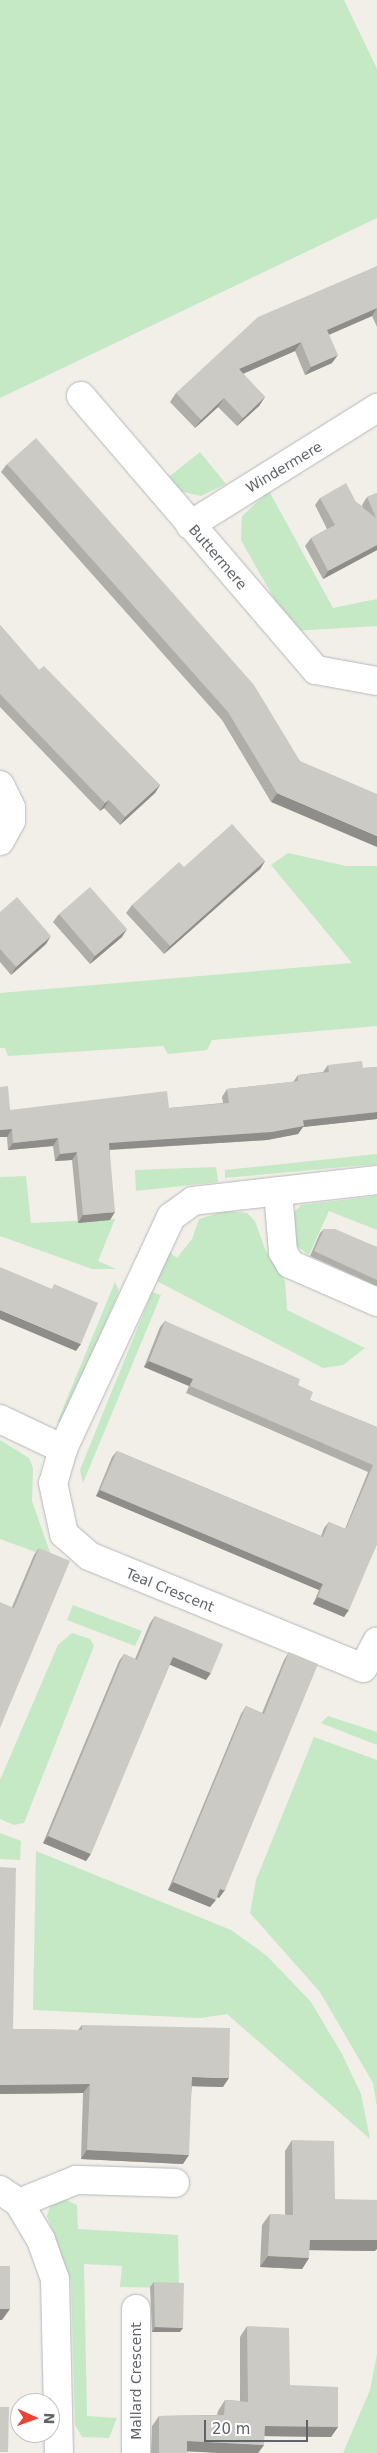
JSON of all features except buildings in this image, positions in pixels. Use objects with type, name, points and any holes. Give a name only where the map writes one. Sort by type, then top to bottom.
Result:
[{"type":"street","name":"Buttermere","points":[[81,396],[316,670],[377,681]]},
{"type":"street","name":"Windermere","points":[[190,524],[377,408]]},
{"type":"street","points":[[0,785],[11,808],[11,821],[0,841]]},
{"type":"street","name":"Teal Crescent","points":[[377,1180],[193,1201],[171,1217],[63,1449],[53,1483],[57,1511],[64,1534],[83,1553],[370,1671],[377,1642]]},
{"type":"street","points":[[278,1191],[283,1252],[290,1264],[377,1302]]},
{"type":"street","points":[[0,1419],[63,1449]]},
{"type":"street","points":[[59,2453],[55,2279],[42,2240],[10,2196],[76,2180],[175,2183]]},
{"type":"street","name":"Mallard Crescent","points":[[136,2308],[136,2453]]},
{"type":"green space","points":[[0,0],[344,0],[377,69],[377,218],[0,398]]},
{"type":"green space","points":[[200,452],[226,484],[201,496],[175,490],[170,476]]},
{"type":"green space","points":[[269,491],[333,608],[377,599],[377,626],[292,631],[241,540],[242,516]]},
{"type":"green space","points":[[288,853],[346,866],[377,866],[377,1026],[212,1040],[207,1050],[168,1054],[163,1046],[8,1056],[5,1048],[0,1048],[0,993],[352,963],[271,865]]},
{"type":"green space","points":[[377,1154],[377,1164],[225,1178],[225,1170]]},
{"type":"green space","points":[[216,1167],[218,1182],[136,1191],[135,1170]]},
{"type":"green space","points":[[26,1176],[31,1223],[115,1219],[98,1261],[116,1269],[92,1269],[0,1236],[0,1177]]},
{"type":"green space","points":[[377,1196],[377,1230],[329,1211],[309,1255],[295,1245],[290,1216],[301,1205]]},
{"type":"green space","points":[[225,1211],[247,1213],[255,1221],[265,1249],[285,1281],[287,1310],[365,1348],[343,1365],[323,1368],[155,1280],[168,1251],[177,1258],[192,1239],[199,1219]]},
{"type":"green space","points":[[115,1282],[119,1291],[67,1416],[57,1423]]},
{"type":"green space","points":[[152,1292],[161,1295],[83,1483],[80,1470]]},
{"type":"green space","points":[[0,1440],[29,1458],[33,1468],[32,1501],[52,1558],[0,1539]]},
{"type":"green space","points":[[73,1605],[142,1631],[135,1646],[67,1620]]},
{"type":"green space","points":[[72,1633],[90,1639],[94,1646],[24,1823],[14,1825],[0,1819],[0,1780],[58,1645]]},
{"type":"green space","points":[[328,1716],[377,1732],[377,1745],[321,1723]]},
{"type":"green space","points":[[314,1737],[377,1760],[377,2107],[373,2083],[320,1992],[250,1913],[256,1880]]},
{"type":"green space","points":[[0,1833],[21,1841],[20,1860],[0,1859]]},
{"type":"green space","points":[[36,1851],[231,1930],[267,1956],[311,2002],[342,2054],[361,2094],[370,2139],[227,2014],[200,2018],[33,2010]]},
{"type":"green space","points":[[64,2199],[77,2205],[78,2229],[178,2235],[179,2288],[120,2287],[122,2266],[84,2264],[87,2416],[117,2418],[109,2438],[82,2437],[75,2425],[71,2282],[47,2216],[51,2204]]},
{"type":"green space","points":[[377,2354],[377,2453],[343,2453],[370,2390]]}]
